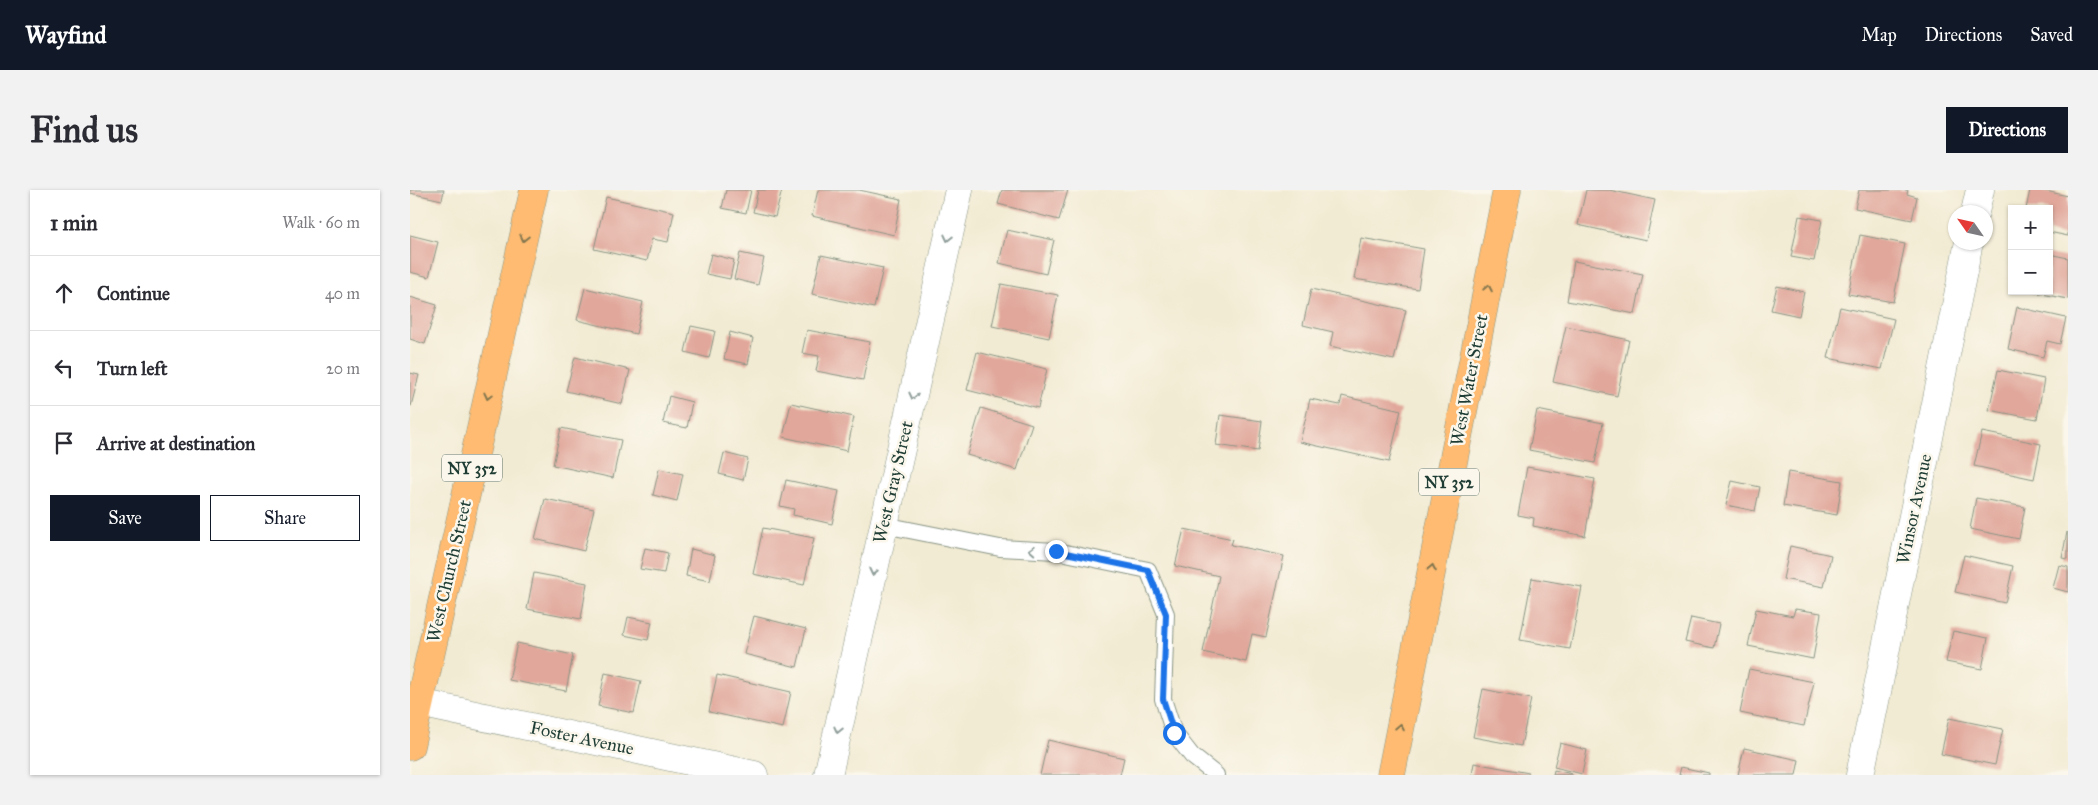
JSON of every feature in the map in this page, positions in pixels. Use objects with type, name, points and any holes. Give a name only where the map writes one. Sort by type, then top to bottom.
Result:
[{"type":"main road","name":"West Church Street","points":[[410,746],[415,702],[534,190]]},
{"type":"main road","name":"West Water Street","points":[[1391,775],[1507,190]]},
{"type":"street","name":"West Gray Street","points":[[828,775],[959,190]]},
{"type":"street","points":[[1977,205],[1980,190]]},
{"type":"street","name":"Winsor Avenue","points":[[1860,775],[1967,250]]},
{"type":"street","name":"Foster Avenue","points":[[415,702],[754,775]]},
{"type":"lane","points":[[884,525],[1000,548],[1056,551],[1148,570],[1166,614],[1163,699],[1174,733],[1192,756],[1216,775]]},
{"type":"building","points":[[410,190],[444,190],[442,200],[410,193]]},
{"type":"building","points":[[726,190],[751,190],[746,213],[722,208]]},
{"type":"building","points":[[758,190],[782,190],[775,217],[753,212]]},
{"type":"building","points":[[818,190],[859,190],[901,199],[894,235],[812,216]]},
{"type":"building","points":[[1002,190],[1068,190],[1059,220],[998,204]]},
{"type":"building","points":[[1586,190],[1609,190],[1655,200],[1646,240],[1578,225]]},
{"type":"building","points":[[1859,190],[1908,190],[1907,194],[1917,197],[1912,220],[1855,208]]},
{"type":"building","points":[[2030,190],[2041,190],[2068,196],[2068,236],[2053,233],[2053,205],[2027,205]]},
{"type":"building","points":[[606,197],[674,212],[668,242],[652,239],[647,261],[594,249]]},
{"type":"building","points":[[1799,216],[1822,220],[1814,261],[1791,257]]},
{"type":"building","points":[[1007,230],[1054,240],[1046,274],[999,263]]},
{"type":"building","points":[[410,235],[438,242],[429,277],[410,272]]},
{"type":"building","points":[[1860,235],[1905,244],[1893,302],[1848,294]]},
{"type":"building","points":[[1361,238],[1424,249],[1418,289],[1354,279]]},
{"type":"building","points":[[740,253],[764,258],[758,285],[734,279]]},
{"type":"building","points":[[711,254],[734,260],[730,279],[706,274]]},
{"type":"building","points":[[821,255],[883,268],[874,308],[812,294]]},
{"type":"building","points":[[2053,255],[2068,258],[2068,299],[2047,295],[2053,295]]},
{"type":"building","points":[[1574,261],[1643,274],[1635,314],[1567,301]]},
{"type":"building","points":[[1001,284],[1058,295],[1049,338],[992,326]]},
{"type":"building","points":[[1777,286],[1804,292],[1799,316],[1771,310]]},
{"type":"building","points":[[585,288],[643,302],[636,334],[577,320]]},
{"type":"building","points":[[1311,289],[1406,310],[1394,360],[1330,346],[1333,332],[1303,325]]},
{"type":"building","points":[[410,297],[437,305],[425,344],[410,339]]},
{"type":"building","points":[[1840,307],[1894,319],[1882,369],[1828,358]]},
{"type":"building","points":[[2017,307],[2066,318],[2060,344],[2047,341],[2043,357],[2008,349]]},
{"type":"building","points":[[691,326],[715,331],[709,358],[685,352]]},
{"type":"building","points":[[1566,326],[1629,340],[1617,396],[1553,382]]},
{"type":"building","points":[[807,330],[870,342],[863,380],[816,371],[819,356],[802,353]]},
{"type":"building","points":[[730,332],[753,338],[748,364],[724,359]]},
{"type":"building","points":[[977,352],[1047,369],[1038,408],[967,390]]},
{"type":"building","points":[[575,357],[630,370],[622,404],[566,391]]},
{"type":"building","points":[[1998,370],[2044,379],[2037,419],[1989,410]]},
{"type":"building","points":[[410,373],[419,375],[411,406],[410,406]]},
{"type":"building","points":[[669,396],[692,402],[687,428],[663,423]]},
{"type":"building","points":[[1342,396],[1401,410],[1389,462],[1300,442],[1310,399],[1340,405]]},
{"type":"building","points":[[791,403],[854,417],[847,451],[783,437]]},
{"type":"building","points":[[981,408],[1032,424],[1017,470],[967,455]]},
{"type":"building","points":[[1537,410],[1603,423],[1595,463],[1529,450]]},
{"type":"building","points":[[1220,415],[1262,421],[1258,451],[1216,445]]},
{"type":"building","points":[[561,428],[621,440],[613,478],[553,465]]},
{"type":"building","points":[[1982,432],[2041,444],[2034,479],[1974,466]]},
{"type":"building","points":[[724,453],[748,459],[743,480],[719,474]]},
{"type":"building","points":[[1527,467],[1595,479],[1585,536],[1533,526],[1534,518],[1518,515]]},
{"type":"building","points":[[659,469],[683,474],[677,501],[653,495]]},
{"type":"building","points":[[1788,472],[1842,481],[1837,515],[1783,506]]},
{"type":"building","points":[[786,480],[839,491],[832,524],[793,515],[794,509],[780,506]]},
{"type":"building","points":[[1732,481],[1760,487],[1755,511],[1726,505]]},
{"type":"building","points":[[1976,498],[2025,507],[2019,539],[1970,529]]},
{"type":"building","points":[[545,499],[594,509],[584,551],[535,539]]},
{"type":"building","points":[[763,528],[814,538],[804,585],[753,574]]},
{"type":"building","points":[[1184,529],[1233,539],[1231,545],[1284,556],[1266,637],[1252,634],[1246,662],[1203,652],[1219,576],[1175,566]]},
{"type":"building","points":[[2068,533],[2068,559],[2062,558]]},
{"type":"building","points":[[1790,546],[1831,555],[1824,587],[1783,579]]},
{"type":"building","points":[[645,548],[668,553],[664,573],[640,569]]},
{"type":"building","points":[[691,549],[715,555],[710,581],[686,576]]},
{"type":"building","points":[[1964,555],[2013,566],[2005,603],[1955,592]]},
{"type":"building","points":[[2059,565],[2068,567],[2068,592],[2053,588]]},
{"type":"building","points":[[534,573],[587,583],[581,619],[527,609]]},
{"type":"building","points":[[1532,578],[1582,587],[1570,649],[1520,640]]},
{"type":"building","points":[[1756,609],[1793,616],[1795,609],[1821,613],[1813,659],[1748,646]]},
{"type":"building","points":[[754,616],[806,629],[797,667],[744,654]]},
{"type":"building","points":[[628,617],[652,622],[648,640],[624,635]]},
{"type":"building","points":[[1691,618],[1719,624],[1714,648],[1685,642]]},
{"type":"building","points":[[1953,631],[1988,638],[1982,669],[1946,662]]},
{"type":"building","points":[[517,643],[573,655],[566,691],[509,680]]},
{"type":"building","points":[[1749,669],[1814,682],[1804,726],[1740,713]]},
{"type":"building","points":[[605,673],[641,681],[634,713],[598,706]]},
{"type":"building","points":[[717,675],[791,692],[783,728],[709,712]]},
{"type":"building","points":[[1483,689],[1531,699],[1521,746],[1473,737]]},
{"type":"building","points":[[1949,718],[2003,729],[1995,765],[1941,754]]},
{"type":"building","points":[[1048,740],[1124,758],[1120,775],[1040,775]]},
{"type":"building","points":[[1560,743],[1587,750],[1582,774],[1554,767]]},
{"type":"building","points":[[1744,748],[1799,760],[1796,775],[1738,775]]},
{"type":"building","points":[[1474,763],[1529,773],[1528,775],[1472,775]]},
{"type":"building","points":[[1681,767],[1709,773],[1709,775],[1679,775]]},
{"type":"building","points":[[1554,770],[1572,774],[1572,775],[1553,775]]},
{"type":"route","points":[[1056,551],[1148,570],[1166,614],[1163,699],[1174,733]]}]
